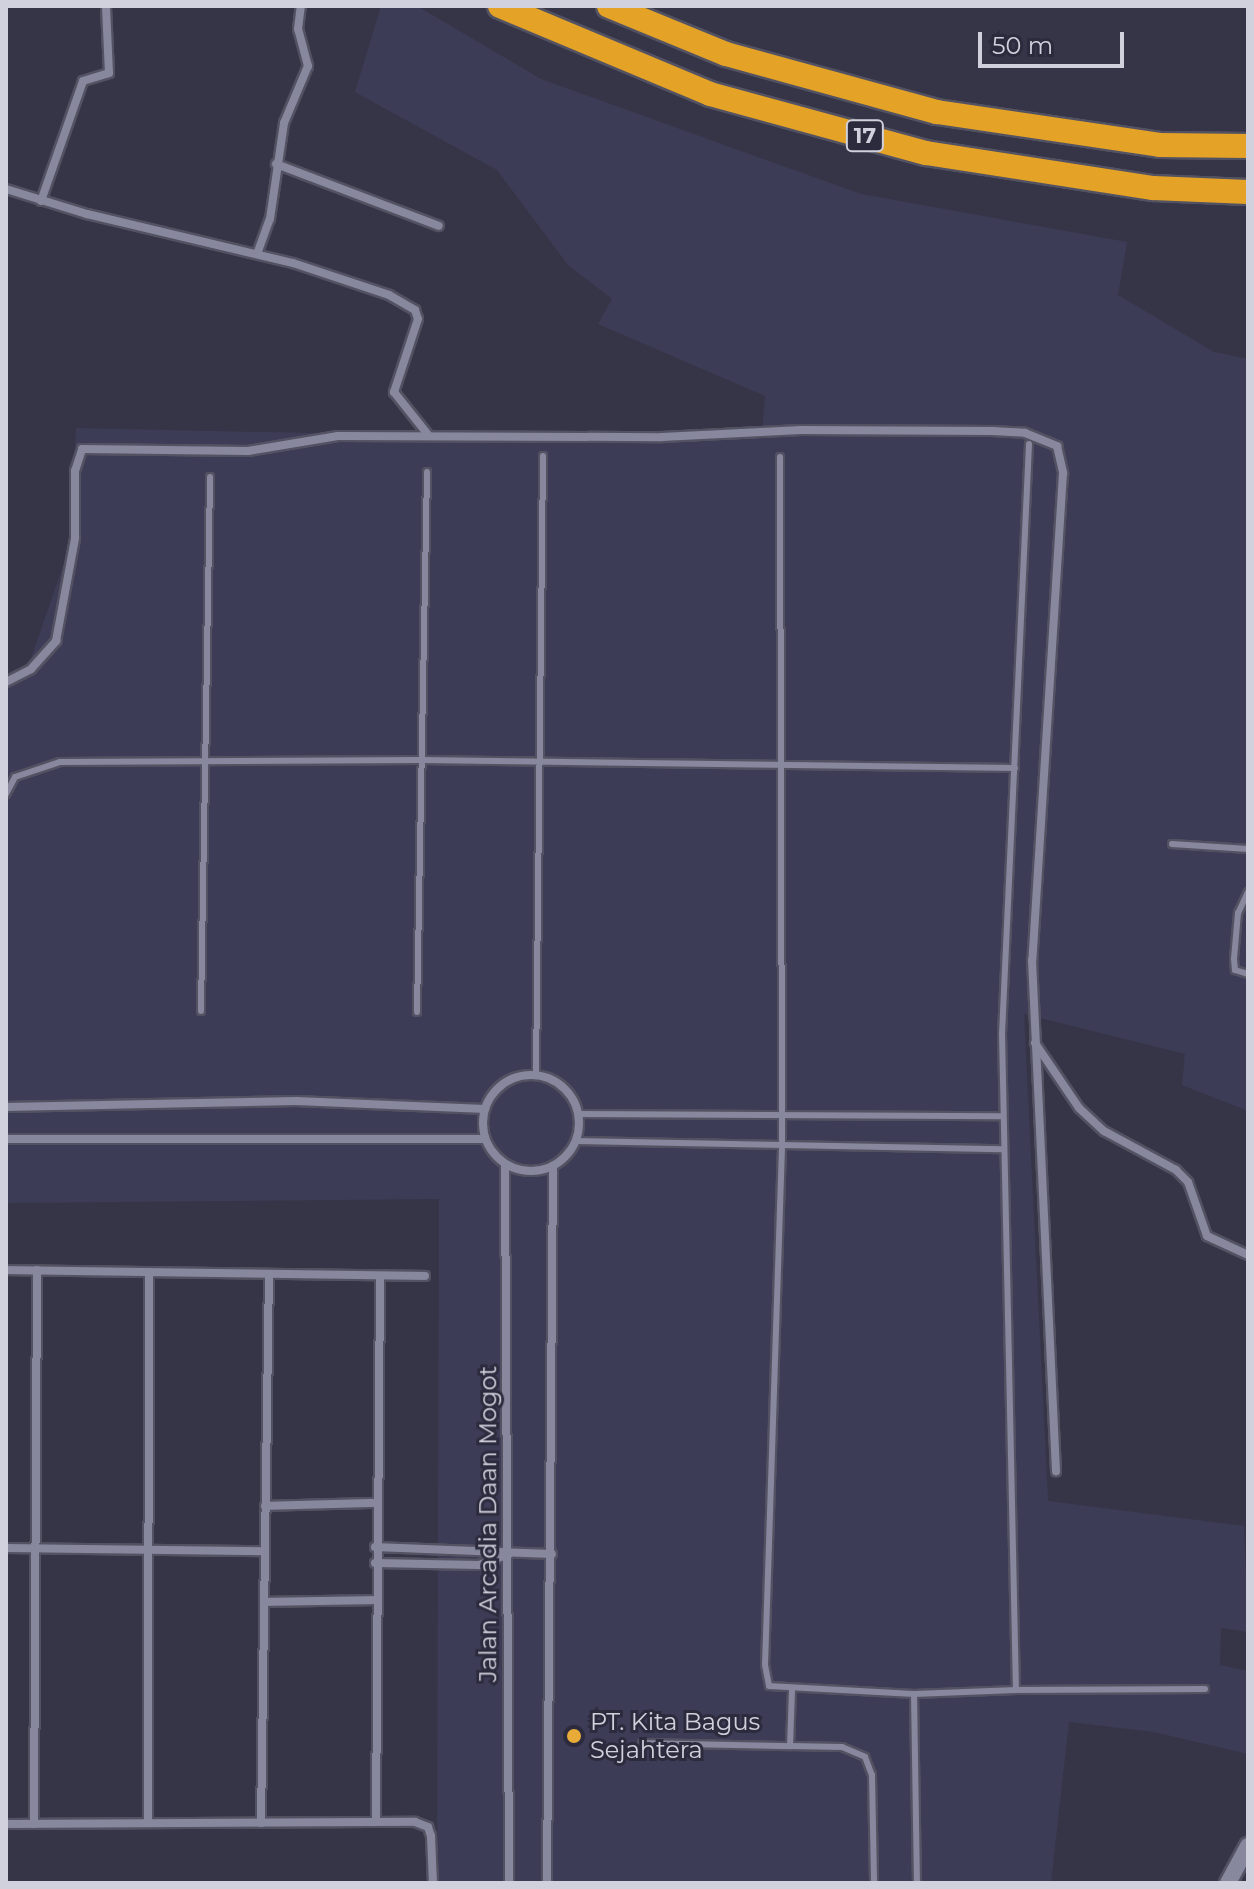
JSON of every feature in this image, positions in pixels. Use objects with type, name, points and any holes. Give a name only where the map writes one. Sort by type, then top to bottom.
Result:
[{"type":"highway","name":"17","points":[[500,6],[710,94],[926,153],[1153,188],[1248,192]]},
{"type":"highway","name":"17","points":[[609,6],[726,54],[937,112],[1160,145],[1248,146]]},
{"type":"main road","points":[[1228,1883],[1248,1846]]},
{"type":"street","points":[[41,201],[83,81],[109,73],[106,6]]},
{"type":"street","points":[[257,254],[270,219],[284,123],[308,66],[298,29],[301,6]]},
{"type":"street","points":[[276,164],[439,226]]},
{"type":"street","points":[[6,189],[41,201],[257,254],[389,295],[415,310],[418,319],[394,392],[429,436]]},
{"type":"street","points":[[6,682],[31,669],[56,641],[75,538],[75,471],[82,449],[248,451],[338,436],[992,431],[1025,433],[1057,446],[1063,473],[1032,960],[1056,1471]]},
{"type":"street","points":[[1035,1043],[1079,1108],[1104,1131],[1176,1170],[1188,1182],[1207,1236],[1248,1255]]},
{"type":"street","points":[[547,1883],[553,1167],[576,1141],[578,1114],[570,1095],[556,1081],[536,1075],[505,1084],[485,1109],[485,1139],[505,1164],[520,1170],[553,1167]]},
{"type":"street","points":[[6,1107],[296,1101],[485,1109]]},
{"type":"street","points":[[6,1139],[485,1139]]},
{"type":"street","name":"Jalan Arcadia Daan Mogot","points":[[505,1164],[510,1554],[509,1883]]},
{"type":"street","points":[[6,1270],[425,1276]]},
{"type":"street","points":[[34,1824],[37,1270]]},
{"type":"street","points":[[148,1823],[149,1272]]},
{"type":"street","points":[[261,1823],[269,1274]]},
{"type":"street","points":[[376,1822],[375,1503],[380,1276]]},
{"type":"street","points":[[265,1506],[375,1503]]},
{"type":"street","points":[[375,1547],[479,1548],[510,1554],[552,1554]]},
{"type":"street","points":[[443,1547],[444,1564]]},
{"type":"street","points":[[6,1548],[265,1551]]},
{"type":"street","points":[[375,1563],[479,1565],[510,1554]]},
{"type":"street","points":[[264,1602],[375,1600]]},
{"type":"street","points":[[6,1824],[376,1822],[428,1827],[433,1883]]},
{"type":"lane","points":[[1016,1690],[1002,1116],[1029,444]]},
{"type":"lane","points":[[536,1075],[543,456]]},
{"type":"lane","points":[[780,457],[782,1147],[765,1665],[769,1686],[792,1690],[914,1694],[1205,1689]]},
{"type":"lane","points":[[417,1012],[427,472]]},
{"type":"lane","points":[[201,1011],[210,477]]},
{"type":"lane","points":[[6,794],[15,777],[60,762],[421,760],[1015,768]]},
{"type":"lane","points":[[1172,844],[1248,849]]},
{"type":"lane","points":[[1248,892],[1238,913],[1234,959],[1235,970],[1248,974]]},
{"type":"lane","points":[[578,1114],[781,1118],[1002,1116]]},
{"type":"lane","points":[[576,1141],[1002,1149]]},
{"type":"lane","points":[[790,1746],[792,1690]]},
{"type":"lane","points":[[914,1694],[917,1883]]},
{"type":"lane","points":[[642,1743],[842,1747],[865,1757],[872,1775],[874,1883]]},
{"type":"shaded area","points":[[381,6],[417,6],[541,79],[861,194],[1127,242],[1118,295],[1214,352],[1248,359],[1248,1111],[1182,1085],[1185,1054],[1024,1014],[1048,1501],[1244,1526],[1248,1632],[1221,1628],[1220,1665],[1248,1671],[1248,1754],[1154,1732],[1069,1722],[1051,1883],[437,1883],[439,1199],[6,1203],[6,678],[28,667],[70,546],[76,428],[494,437],[762,432],[765,396],[598,324],[612,299],[568,265],[497,170],[355,92]]},
{"type":"place","name":"PT. Kita Bagus Sejahtera","points":[[574,1736]]}]
